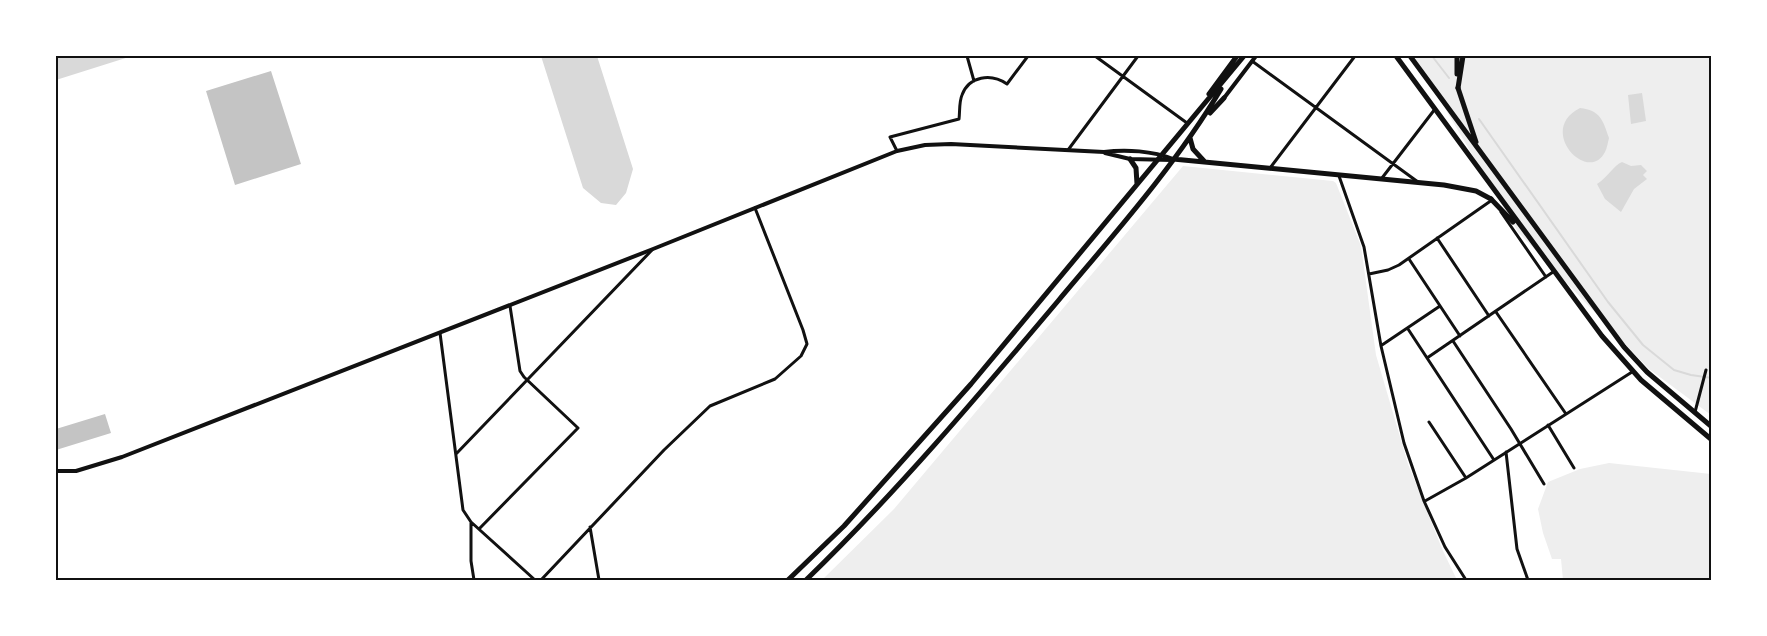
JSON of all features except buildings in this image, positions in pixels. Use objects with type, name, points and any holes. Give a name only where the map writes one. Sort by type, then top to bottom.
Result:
[{"type":"main road","points":[[1194,115],[1237,56]]},
{"type":"main road","points":[[806,580],[876,510],[981,393],[1136,208],[1190,138],[1244,56]]},
{"type":"main road","points":[[1396,56],[1596,330],[1632,372],[1712,440]]},
{"type":"main road","points":[[1410,56],[1624,347],[1647,372],[1711,426]]},
{"type":"main road","points":[[1457,56],[1458,88],[1477,146]]},
{"type":"main road","points":[[1458,88],[1463,56]]},
{"type":"main road","points":[[788,580],[844,526],[898,468],[971,384],[1187,123],[1228,78]]},
{"type":"main road","points":[[1202,120],[1224,98]]},
{"type":"main road","points":[[1190,138],[1193,149],[1204,162]]},
{"type":"main road","points":[[1131,159],[1136,168],[1137,184]]},
{"type":"main road","points":[[1173,159],[1382,178],[1464,188],[1491,199],[1530,241]]},
{"type":"street","points":[[967,56],[974,81]]},
{"type":"street","points":[[897,151],[890,137],[959,119],[962,95],[968,86],[974,81],[990,77],[1006,84],[1028,56]]},
{"type":"street","points":[[1095,56],[1187,123]]},
{"type":"street","points":[[1068,150],[1138,56]]},
{"type":"street","points":[[1224,98],[1257,56]]},
{"type":"street","points":[[1270,168],[1355,56]]},
{"type":"street","points":[[1252,61],[1419,182]]},
{"type":"street","points":[[1382,178],[1435,109]]},
{"type":"street","points":[[56,471],[76,471],[122,457],[897,151],[939,144],[1117,151],[1162,155],[1173,159]]},
{"type":"street","points":[[1104,152],[1131,159],[1173,159]]},
{"type":"street","points":[[1338,174],[1360,232],[1398,422],[1424,501],[1445,547],[1466,580]]},
{"type":"street","points":[[1369,274],[1388,270],[1409,259],[1491,199],[1546,277]]},
{"type":"street","points":[[541,580],[664,450],[710,406],[775,379],[806,350],[807,344],[803,330],[755,208]]},
{"type":"street","points":[[1437,238],[1489,316]]},
{"type":"street","points":[[456,454],[653,249]]},
{"type":"street","points":[[1409,259],[1460,336]]},
{"type":"street","points":[[1427,358],[1553,272]]},
{"type":"street","points":[[479,530],[578,428],[520,371],[510,305]]},
{"type":"street","points":[[1381,346],[1440,306]]},
{"type":"street","points":[[1496,312],[1566,414]]},
{"type":"street","points":[[1408,329],[1494,460]]},
{"type":"street","points":[[440,332],[463,510],[479,530],[535,580]]},
{"type":"street","points":[[1453,340],[1544,484]]},
{"type":"street","points":[[1695,414],[1706,370]]},
{"type":"street","points":[[1424,501],[1466,478],[1632,372]]},
{"type":"street","points":[[1429,422],[1466,478]]},
{"type":"street","points":[[1548,425],[1574,468]]},
{"type":"street","points":[[1506,452],[1517,549],[1528,580]]},
{"type":"street","points":[[471,522],[471,561],[474,580]]},
{"type":"street","points":[[590,527],[599,580]]},
{"type":"shaded area","points":[[56,56],[132,56],[56,80]]},
{"type":"shaded area","points":[[541,56],[597,56],[633,169],[626,193],[616,205],[601,203],[583,188]]},
{"type":"shaded area","points":[[1414,56],[1711,56],[1711,415],[1649,369],[1518,232]]},
{"type":"shaded area","points":[[1642,93],[1646,121],[1631,124],[1628,95]]},
{"type":"shaded area","points":[[1580,108],[1592,111],[1600,117],[1609,138],[1605,152],[1597,160],[1588,162],[1578,158],[1570,151],[1564,140],[1563,129],[1568,118]]},
{"type":"shaded area","points":[[1622,162],[1631,166],[1641,165],[1647,171],[1643,175],[1647,179],[1634,189],[1621,212],[1605,199],[1597,184]]},
{"type":"shaded area","points":[[1183,166],[1336,183],[1361,246],[1376,355],[1408,464],[1457,580],[822,580],[894,509]]},
{"type":"shaded area","points":[[1609,463],[1711,474],[1711,580],[1563,580],[1561,559],[1552,559],[1538,509],[1548,482],[1580,469]]},
{"type":"waterway","points":[[1432,56],[1449,78]]},
{"type":"waterway","points":[[1479,119],[1608,302],[1643,345],[1674,370],[1712,378]]}]
